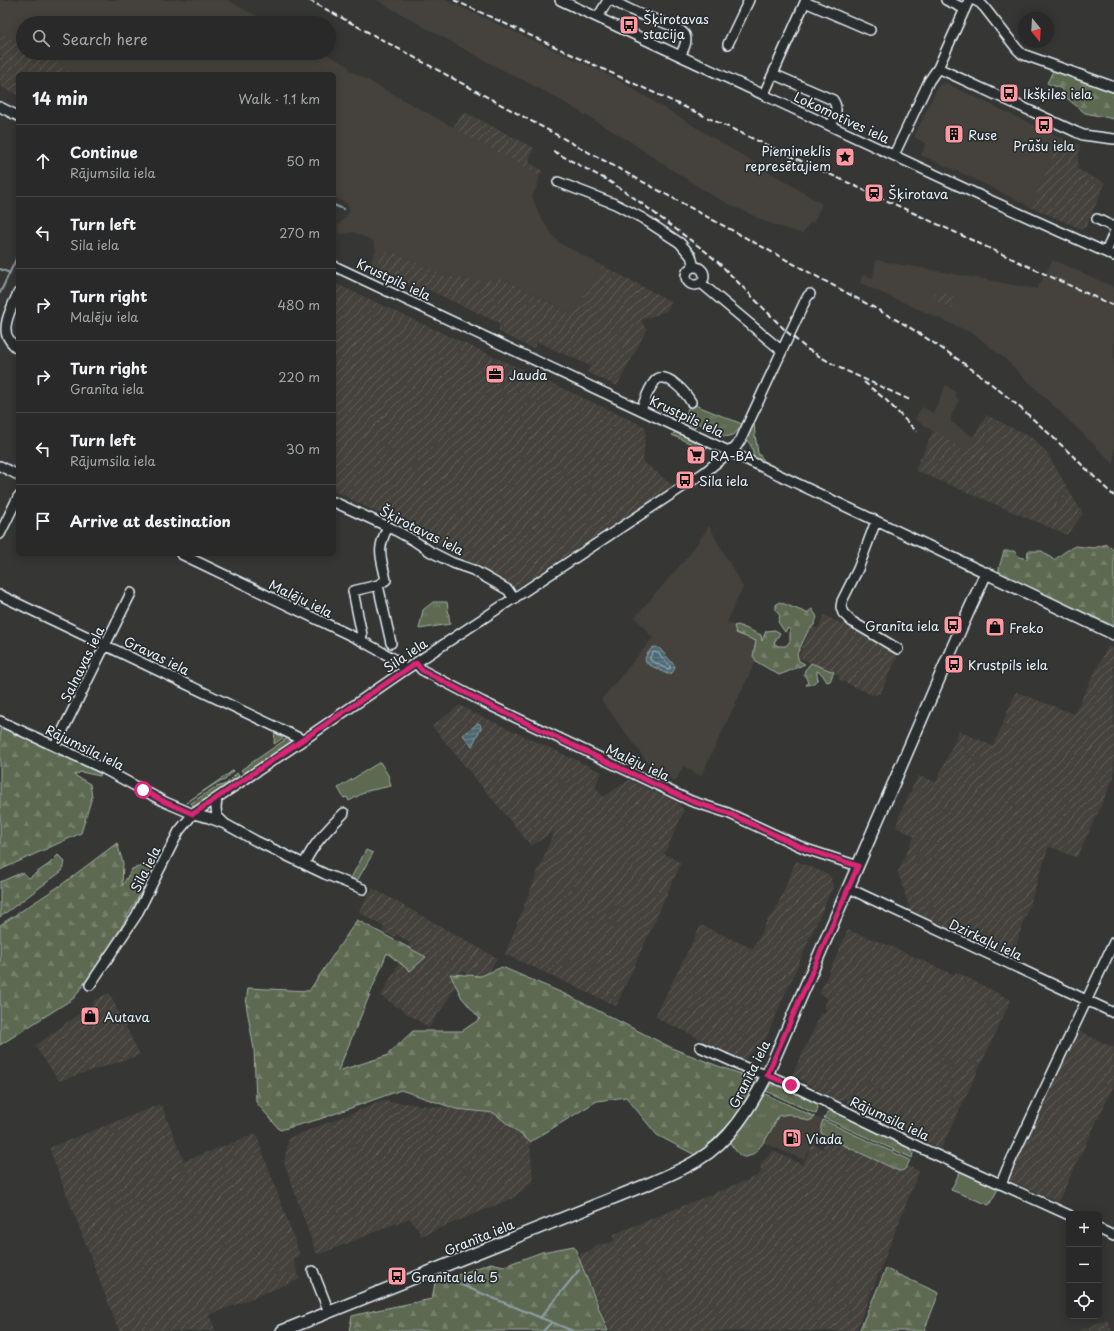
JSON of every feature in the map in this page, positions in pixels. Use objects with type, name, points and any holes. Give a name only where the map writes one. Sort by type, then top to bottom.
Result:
[{"type":"main road","name":"Krustpils iela","points":[[986,573],[1114,634]]},
{"type":"main road","name":"Granīta iela","points":[[282,1331],[648,1184],[684,1168],[709,1153],[739,1123],[767,1075],[986,573]]},
{"type":"street","name":"Lokomotīves iela","points":[[560,0],[1110,254]]},
{"type":"street","points":[[598,17],[610,0],[680,31],[685,36],[686,41],[685,47],[680,56]]},
{"type":"street","points":[[731,42],[749,0]]},
{"type":"street","points":[[946,0],[965,9]]},
{"type":"street","points":[[894,155],[929,81],[938,68],[969,0]]},
{"type":"street","points":[[974,0],[984,7],[1022,54],[1114,87]]},
{"type":"street","points":[[764,94],[805,1],[870,30]]},
{"type":"street","points":[[938,68],[1083,135],[1114,138]]},
{"type":"street","points":[[773,74],[833,100],[836,103],[836,109],[835,117],[831,126]]},
{"type":"street","points":[[0,107],[16,115]]},
{"type":"street","points":[[558,182],[615,204],[642,218],[680,243],[691,256],[694,267]]},
{"type":"street","points":[[1097,220],[1114,227]]},
{"type":"street","points":[[1110,254],[1114,233]]},
{"type":"street","name":"Krustpils iela","points":[[336,267],[986,573]]},
{"type":"street","points":[[694,267],[702,271],[704,277],[699,285],[692,285],[686,280],[686,273],[689,269],[694,267]]},
{"type":"street","points":[[701,283],[782,351]]},
{"type":"street","name":"Sila iela","points":[[90,985],[136,916],[179,831],[193,814],[405,670],[705,472],[736,447],[805,301],[810,294]]},
{"type":"street","points":[[16,298],[7,320],[6,334],[8,339],[16,347]]},
{"type":"street","points":[[641,410],[655,380],[661,378],[666,378],[681,389],[691,402]]},
{"type":"street","points":[[0,466],[16,474]]},
{"type":"street","points":[[0,534],[16,501]]},
{"type":"street","name":"Šķirotavas iela","points":[[336,503],[388,527],[453,563],[473,570],[508,590],[514,599]]},
{"type":"street","points":[[876,520],[858,569],[842,600],[842,608],[843,613],[851,621],[898,649]]},
{"type":"street","points":[[360,640],[362,634],[353,591],[378,585],[386,580],[380,549],[382,539],[388,527]]},
{"type":"street","name":"Malēju iela","points":[[186,556],[360,640],[396,660],[405,670]]},
{"type":"street","points":[[378,585],[391,643]]},
{"type":"street","name":"Salnavas iela","points":[[55,746],[131,592]]},
{"type":"street","name":"Gravas iela","points":[[0,595],[299,738],[302,741]]},
{"type":"street","name":"Malēju iela","points":[[416,663],[422,670],[483,702],[691,801],[728,813],[806,849],[858,866]]},
{"type":"street","name":"Rājumsila iela","points":[[0,721],[102,768],[165,802],[193,814],[225,824],[304,864],[363,889]]},
{"type":"street","points":[[217,798],[216,808],[218,816],[225,824]]},
{"type":"street","points":[[304,864],[321,836],[344,813]]},
{"type":"street","name":"Dzirkaļu iela","points":[[848,888],[1114,1013]]},
{"type":"street","points":[[1001,1184],[1114,942]]},
{"type":"street","name":"Rājumsila iela","points":[[700,1047],[751,1070],[791,1085],[986,1178],[1066,1214]]},
{"type":"street","points":[[1102,1230],[1114,1236]]},
{"type":"street","points":[[313,1271],[329,1312]]},
{"type":"shaded area","points":[[0,0],[227,0],[257,16],[16,16],[16,41],[0,33]]},
{"type":"shaded area","points":[[376,0],[445,0],[615,78],[822,204],[813,223],[810,222],[802,234],[766,222],[717,198],[631,142],[552,95],[493,65]]},
{"type":"shaded area","points":[[0,33],[16,41],[16,60],[53,60],[61,64],[63,68],[70,72],[16,72],[16,94],[0,86]]},
{"type":"shaded area","points":[[53,60],[336,60],[348,66],[349,70],[540,175],[537,187],[532,196],[539,215],[554,237],[561,244],[603,266],[575,310],[569,312],[501,279],[475,280],[445,276],[392,251],[382,253],[375,268],[369,266],[376,250],[373,241],[353,232],[344,234],[339,233],[338,226],[350,211],[348,204],[336,198],[336,72],[70,72],[63,68],[61,64]]},
{"type":"shaded area","points":[[946,83],[1060,138],[1031,207],[921,155],[926,143],[914,137],[938,86]]},
{"type":"shaded area","points":[[467,113],[534,148],[530,158],[530,163],[543,171],[540,175],[453,128],[461,115]]},
{"type":"shaded area","points":[[1060,138],[1080,145],[1077,169],[1105,183],[1086,227],[1082,229],[1031,207]]},
{"type":"shaded area","points":[[392,251],[445,276],[475,280],[501,279],[569,312],[575,310],[603,266],[672,302],[666,311],[641,320],[647,329],[617,386],[587,372],[591,366],[537,342],[532,348],[499,332],[499,323],[427,289],[421,291],[375,268],[382,253]]},
{"type":"shaded area","points":[[876,260],[1037,289],[1053,260],[1114,287],[1114,464],[1004,358],[974,334],[860,283],[862,275],[873,278]]},
{"type":"shaded area","name":"Jauda","points":[[336,284],[646,427],[643,461],[673,486],[516,588],[391,519],[336,492]]},
{"type":"shaded area","points":[[937,290],[957,299],[952,309],[933,299]]},
{"type":"shaded area","points":[[946,385],[956,393],[955,396],[959,400],[951,416],[951,422],[974,437],[965,452],[915,419],[922,407],[933,413]]},
{"type":"shaded area","points":[[986,415],[1034,439],[1048,455],[1083,514],[1067,535],[915,470],[934,430],[965,452]]},
{"type":"shaded area","points":[[709,526],[743,588],[727,622],[755,635],[760,652],[701,776],[683,766],[676,781],[655,772],[601,700],[653,638],[635,617],[690,554]]},
{"type":"shaded area","points":[[824,615],[849,627],[898,655],[880,694],[872,695],[838,679],[839,675],[798,657],[812,626],[818,629]]},
{"type":"shaded area","points":[[1108,646],[1114,649],[1114,777],[1077,858],[1049,846],[1012,957],[910,910],[898,872],[914,836],[896,827],[899,816],[918,776],[936,782],[959,731],[993,746],[1016,692],[1074,714]]},
{"type":"shaded area","points":[[460,705],[469,710],[473,715],[476,714],[602,772],[595,786],[603,797],[629,780],[678,803],[684,811],[664,854],[681,863],[616,1006],[505,954],[554,831],[531,846],[432,726]]},
{"type":"shaded area","points":[[796,861],[830,875],[833,886],[764,1042],[743,1060],[655,1017],[701,925],[753,949],[770,915],[773,916]]},
{"type":"shaded area","points":[[372,888],[497,958],[483,983],[463,971],[450,996],[429,1028],[381,996],[410,943],[396,934],[394,937],[382,931],[384,927],[359,912]]},
{"type":"shaded area","points":[[848,930],[895,948],[954,975],[956,972],[1011,1000],[941,1149],[848,1105],[846,1098],[838,1101],[792,1075],[821,1014],[825,1013],[826,1009],[824,1008],[828,998],[819,994]]},
{"type":"shaded area","points":[[109,993],[140,1055],[59,1081],[35,1046],[94,1003],[93,1001]]},
{"type":"shaded area","points":[[1075,1029],[1114,1048],[1114,1085],[1058,1202],[1007,1179]]},
{"type":"shaded area","points":[[383,1101],[494,1113],[530,1142],[533,1181],[513,1198],[421,1236],[410,1218],[320,1254],[316,1253],[284,1162],[289,1138]]},
{"type":"shaded area","points":[[158,1105],[162,1106],[184,1161],[256,1134],[300,1255],[293,1258],[300,1279],[209,1315],[216,1331],[119,1331],[49,1148]]},
{"type":"shaded area","name":"Viada","points":[[788,1112],[813,1119],[815,1117],[823,1120],[821,1133],[816,1144],[813,1143],[804,1160],[762,1142],[777,1116]]},
{"type":"shaded area","points":[[832,1131],[919,1171],[856,1331],[610,1331],[578,1255],[595,1248],[594,1246],[615,1241],[612,1235],[759,1175],[761,1171],[760,1165],[773,1151],[803,1165],[813,1144],[822,1149]]},
{"type":"shaded area","points":[[1107,1319],[1112,1331],[1079,1331]]},
{"type":"green space","points":[[1054,69],[1114,91],[1114,119],[1085,113],[1063,95],[1062,89],[1047,83]]},
{"type":"green space","points":[[690,403],[742,424],[739,430],[731,436],[717,435],[706,430],[706,427],[697,423],[695,427],[683,422]]},
{"type":"green space","points":[[754,419],[758,453],[767,464],[753,458],[752,448],[746,440]]},
{"type":"green space","points":[[677,432],[708,448],[705,450],[672,435]]},
{"type":"green space","points":[[1107,544],[1114,551],[1114,626],[999,573],[1004,551],[1014,551],[1019,557],[1027,559],[1028,551],[1042,551],[1054,560],[1076,546],[1094,548]]},
{"type":"green space","points":[[433,602],[447,602],[450,624],[419,629],[423,610]]},
{"type":"green space","points":[[779,602],[807,613],[812,609],[817,617],[814,625],[809,629],[797,654],[799,661],[805,664],[779,675],[757,662],[753,656],[756,641],[736,633],[734,626],[738,625],[761,635],[762,641],[766,631],[775,630],[780,633],[774,643],[778,646],[786,646],[790,641],[790,630],[788,628],[785,632],[778,622],[780,616],[776,610],[776,605]]},
{"type":"green space","points":[[811,663],[834,672],[830,681],[827,682],[822,674],[817,671],[818,679],[812,684],[806,685],[808,682],[804,674],[805,670]]},
{"type":"green space","points":[[0,721],[102,768],[100,776],[81,772],[74,775],[90,784],[92,797],[81,833],[0,870]]},
{"type":"green space","points":[[275,731],[287,735],[274,744]]},
{"type":"green space","points":[[289,737],[295,741],[245,775],[241,770]]},
{"type":"green space","points":[[380,762],[388,775],[391,786],[367,791],[349,801],[347,797],[344,798],[338,788]]},
{"type":"green space","points":[[234,770],[225,780],[215,784],[186,803]]},
{"type":"green space","points":[[237,773],[240,778],[195,809],[191,803],[214,788],[226,784]]},
{"type":"green space","points":[[117,843],[123,863],[122,886],[132,869],[153,863],[143,889],[111,945],[74,998],[0,1045],[0,925],[61,885]]},
{"type":"green space","points":[[366,850],[373,853],[357,881],[351,878]]},
{"type":"green space","points":[[58,855],[65,862],[62,871],[0,917],[0,882],[23,873],[29,878],[49,864]]},
{"type":"green space","points":[[357,920],[426,957],[410,971],[387,953],[338,1071],[386,1056],[413,1031],[462,1031],[480,1019],[462,998],[450,974],[481,976],[502,967],[567,995],[674,1049],[761,1081],[735,1118],[697,1156],[657,1135],[626,1097],[597,1101],[530,1142],[494,1113],[456,1109],[401,1090],[320,1119],[280,1130],[256,1102],[254,1049],[246,1004],[248,988],[309,991]]},
{"type":"green space","points":[[777,1083],[816,1102],[818,1108],[816,1114],[766,1091],[771,1084]]},
{"type":"green space","points":[[763,1093],[815,1117],[808,1121],[789,1114],[778,1116],[768,1135],[758,1149],[752,1155],[746,1157],[741,1156],[729,1141]]},
{"type":"green space","points":[[834,1110],[909,1146],[913,1153],[912,1158],[824,1118],[827,1113]]},
{"type":"green space","points":[[823,1120],[910,1160],[907,1166],[905,1169],[899,1171],[826,1137],[821,1133]]},
{"type":"green space","points":[[961,1170],[998,1189],[989,1205],[951,1190]]},
{"type":"green space","points":[[574,1246],[608,1331],[349,1331],[352,1316],[432,1299],[435,1283],[491,1263],[504,1266],[542,1252]]},
{"type":"green space","points":[[886,1269],[939,1293],[924,1331],[859,1331]]},
{"type":"water","points":[[656,647],[660,649],[675,666],[671,674],[667,674],[646,663],[645,659],[647,654],[652,648]]},
{"type":"water","points":[[478,723],[480,724],[481,728],[472,746],[463,735]]},
{"type":"waterway","points":[[336,206],[343,209]]},
{"type":"waterway","points":[[0,293],[16,259]]},
{"type":"waterway","points":[[0,269],[10,273]]},
{"type":"waterway","points":[[540,1318],[579,1270]]},
{"type":"waterway","points":[[442,1277],[573,1331]]},
{"type":"waterway","points":[[543,1331],[552,1322]]},
{"type":"railway","points":[[309,0],[904,324],[959,360],[1024,411],[1114,496]]},
{"type":"railway","points":[[454,0],[1114,306]]},
{"type":"railway","points":[[553,151],[607,180],[629,194],[705,251],[719,263],[786,331],[807,349],[840,368],[910,400]]},
{"type":"railway","points":[[864,382],[886,400],[917,432]]},
{"type":"place","name":"Šķirotavas stacija","points":[[629,25]]},
{"type":"place","name":"Ikšķiles iela","points":[[1009,93]]},
{"type":"place","name":"Prūšu iela","points":[[1044,125]]},
{"type":"place","name":"Ruse","points":[[954,134]]},
{"type":"place","name":"Piemineklis represētajiem","points":[[845,157]]},
{"type":"place","name":"Šķirotava","points":[[874,193]]},
{"type":"place","name":"Jauda","points":[[495,374]]},
{"type":"place","name":"RA-BA","points":[[696,455]]},
{"type":"place","name":"Sila iela","points":[[685,480]]},
{"type":"place","name":"Granīta iela","points":[[953,625]]},
{"type":"place","name":"Freko","points":[[995,627]]},
{"type":"place","name":"Krustpils iela","points":[[954,664]]},
{"type":"place","name":"Autava","points":[[90,1016]]},
{"type":"place","name":"Viada","points":[[792,1138]]},
{"type":"place","name":"Granīta iela 5","points":[[397,1276]]},
{"type":"route","points":[[143,790],[165,802],[193,814],[416,663],[422,670],[483,702],[691,801],[728,813],[806,849],[858,866],[767,1075],[791,1085]]}]
